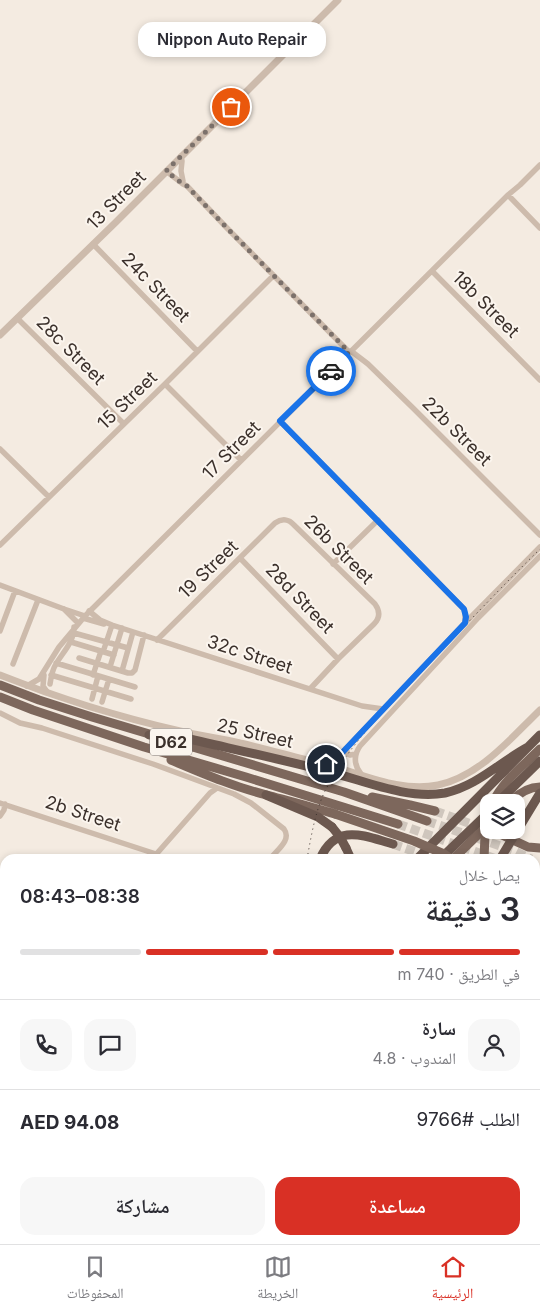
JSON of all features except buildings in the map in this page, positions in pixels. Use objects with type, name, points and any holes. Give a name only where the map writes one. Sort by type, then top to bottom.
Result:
[{"type":"highway","points":[[149,735],[165,734],[181,737],[323,770],[405,792],[425,794],[445,793],[464,787],[528,747]]},
{"type":"highway","points":[[422,854],[540,735]]},
{"type":"highway","points":[[506,794],[540,761]]},
{"type":"highway","points":[[503,854],[540,793]]},
{"type":"highway","points":[[266,795],[318,817],[332,827],[340,836],[349,854]]},
{"type":"highway","points":[[445,854],[480,821]]},
{"type":"highway","points":[[323,854],[328,845],[334,840],[349,834],[365,836],[393,844]]},
{"type":"highway","points":[[346,848],[347,854]]},
{"type":"main road","name":"D62","points":[[0,685],[48,703],[149,735],[344,792],[427,821]]},
{"type":"main road","name":"D62","points":[[0,697],[144,747],[398,824]]},
{"type":"main road","points":[[144,747],[210,776],[414,840],[443,854]]},
{"type":"main road","points":[[498,794],[506,783],[540,750]]},
{"type":"main road","points":[[521,794],[533,787],[540,787]]},
{"type":"main road","points":[[344,792],[386,799],[435,811]]},
{"type":"main road","points":[[457,854],[480,833]]},
{"type":"main road","points":[[484,854],[485,839]]},
{"type":"main road","points":[[511,839],[528,847],[540,848]]},
{"type":"street","name":"13 Street","points":[[0,335],[338,0]]},
{"type":"street","points":[[181,156],[181,171],[185,184]]},
{"type":"street","name":"17 Street","points":[[508,195],[540,161]]},
{"type":"street","name":"17 Street","points":[[27,686],[39,679],[59,647],[86,615],[540,165]]},
{"type":"street","name":"22b Street","points":[[168,169],[350,352],[368,364],[540,535]]},
{"type":"street","points":[[508,195],[540,228]]},
{"type":"street","name":"24c Street","points":[[93,244],[197,351]]},
{"type":"street","name":"18b Street","points":[[432,271],[540,380]]},
{"type":"street","name":"15 Street","points":[[0,545],[274,276]]},
{"type":"street","name":"28c Street","points":[[18,318],[124,424]]},
{"type":"street","points":[[165,384],[241,460]]},
{"type":"street","points":[[280,421],[464,609],[465,623]]},
{"type":"street","points":[[0,448],[49,497]]},
{"type":"street","name":"19 Street","points":[[157,640],[275,523],[281,520]]},
{"type":"street","name":"26b Street","points":[[281,520],[292,522],[375,604],[379,611],[378,621],[338,659]]},
{"type":"street","points":[[333,564],[378,520]]},
{"type":"street","points":[[326,764],[340,755],[477,610],[540,547]]},
{"type":"street","points":[[361,774],[356,765],[356,754],[360,746],[478,618],[540,556]]},
{"type":"street","name":"28d Street","points":[[240,558],[338,659]]},
{"type":"street","name":"32c Street","points":[[0,585],[110,625],[362,706],[383,709]]},
{"type":"street","points":[[0,631],[15,591]]},
{"type":"street","points":[[13,664],[38,600]]},
{"type":"street","name":"32c Street","points":[[64,609],[76,627]]},
{"type":"street","points":[[464,609],[477,610]]},
{"type":"street","points":[[92,699],[97,663],[106,642],[110,625]]},
{"type":"street","points":[[50,684],[51,675],[56,664],[71,642],[76,627],[106,642],[128,648]]},
{"type":"street","points":[[102,702],[106,691],[109,667],[122,628]]},
{"type":"street","points":[[122,671],[133,632]]},
{"type":"street","points":[[79,658],[130,673],[134,671],[144,636]]},
{"type":"street","points":[[71,642],[114,655]]},
{"type":"street","points":[[310,689],[338,659]]},
{"type":"street","points":[[74,682],[86,660]]},
{"type":"street","points":[[56,664],[135,687]]},
{"type":"street","points":[[46,669],[43,683],[48,693]]},
{"type":"street","name":"25 Street","points":[[0,675],[82,705],[178,731],[242,743],[400,785],[424,787],[454,780],[471,772],[509,740],[540,710]]},
{"type":"street","points":[[51,675],[131,699]]},
{"type":"street","points":[[362,706],[371,713],[373,719]]},
{"type":"street","points":[[0,713],[20,723],[107,748],[153,764],[245,800],[287,833],[287,839],[274,854]]},
{"type":"street","points":[[346,748],[350,755],[356,754]]},
{"type":"street","points":[[204,800],[207,791],[206,784]]},
{"type":"street","points":[[156,854],[212,791],[217,788]]},
{"type":"street","points":[[0,816],[4,810],[3,803]]},
{"type":"street","name":"2b Street","points":[[3,803],[148,854]]},
{"type":"tunnel","points":[[435,811],[480,827]]},
{"type":"tunnel","points":[[427,821],[521,854]]},
{"type":"tunnel","points":[[398,824],[482,854]]},
{"type":"tunnel","points":[[393,844],[422,854]]},
{"type":"railway","points":[[308,854],[316,817],[324,793],[354,746],[390,704],[540,549]]},
{"type":"way so far","points":[[231,107],[166,171],[187,186],[349,352],[331,371]]},
{"type":"place","name":"Nippon Auto Repair","points":[[231,107]]},
{"type":"route","points":[[326,764],[340,755],[465,623],[466,617],[464,609],[280,421],[331,371]]}]
